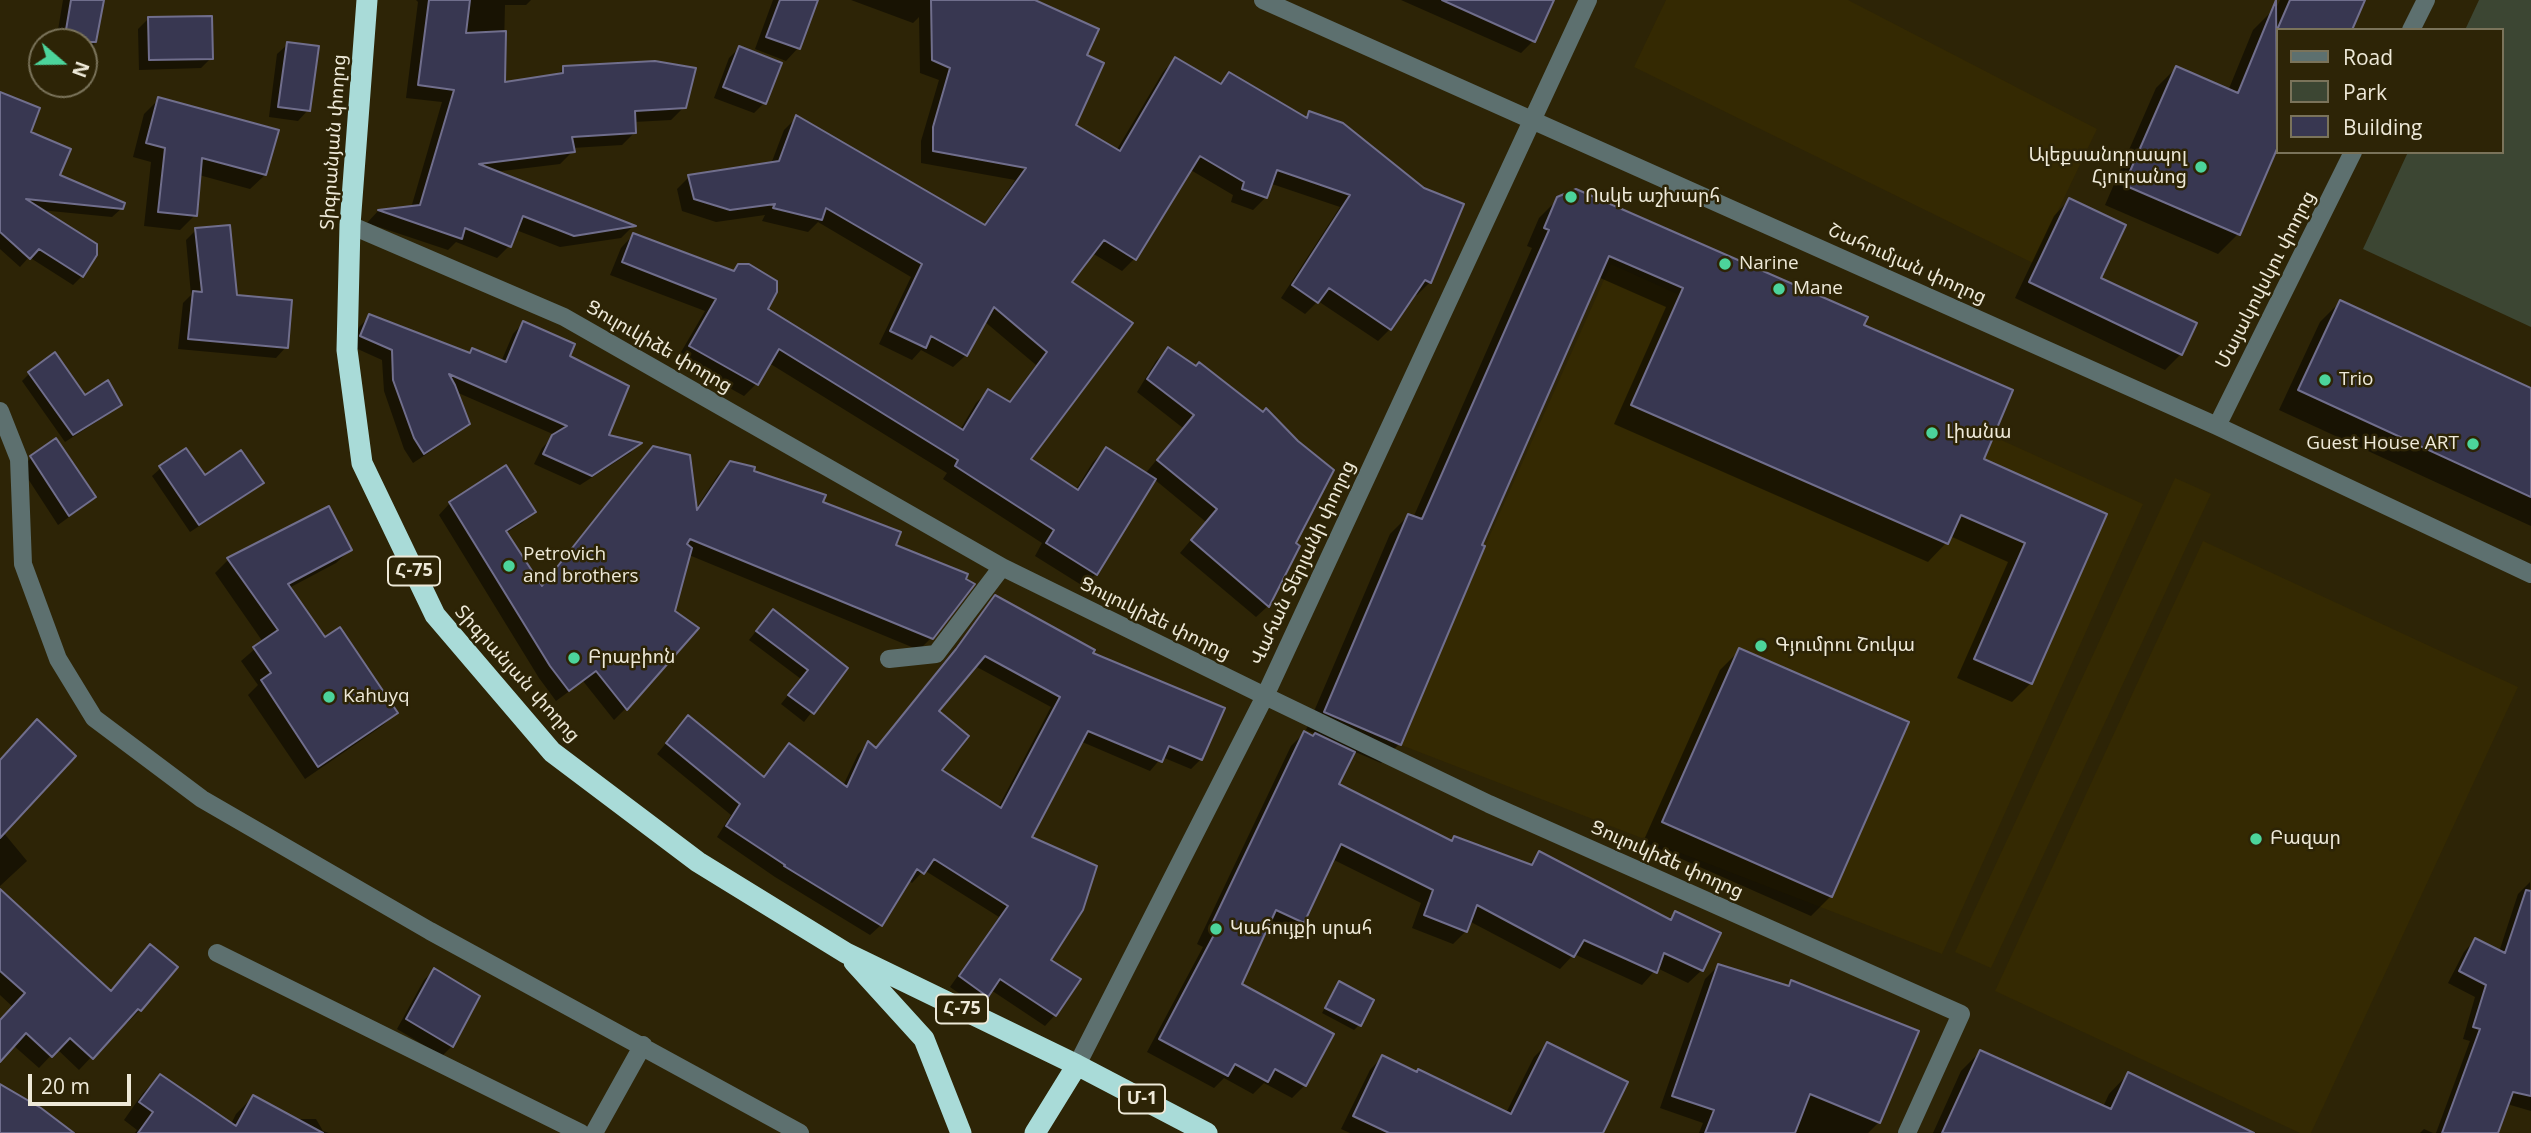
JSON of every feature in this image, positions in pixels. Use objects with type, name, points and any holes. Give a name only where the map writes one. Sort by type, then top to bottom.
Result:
[{"type":"highway","name":"Տիգրանյան փողոց","points":[[368,0],[350,225],[347,350],[362,463],[435,615],[552,752],[698,862],[846,953],[1077,1065]]},
{"type":"highway","name":"Տիգրանյան փողոց","points":[[846,953],[924,1039],[961,1133]]},
{"type":"highway","name":"Վահան Տերյանի փողոց","points":[[1035,1133],[1077,1065]]},
{"type":"highway","name":"Մ-1","points":[[1077,1065],[1207,1133]]},
{"type":"street","name":"Շահումյան փողոց","points":[[1263,0],[2217,426],[2531,574]]},
{"type":"street","name":"Վահան Տերյանի փողոց","points":[[1077,1065],[1265,696],[1588,0]]},
{"type":"street","points":[[2412,28],[2426,0]]},
{"type":"street","name":"Մայակովսկու փողոց","points":[[2217,426],[2352,154]]},
{"type":"street","name":"Ցուլուկիձե փողոց","points":[[350,225],[564,317],[1002,567],[1265,696],[1489,804],[1961,1014],[1908,1133]]},
{"type":"street","points":[[0,411],[19,459],[23,564],[58,659],[94,718],[202,799],[430,930],[800,1133]]},
{"type":"street","points":[[889,659],[936,654],[1002,567]]},
{"type":"street","points":[[216,953],[580,1133]]},
{"type":"street","points":[[594,1133],[643,1045]]},
{"type":"shaded area","points":[[1666,0],[1848,0],[2097,129],[2033,263],[1634,67]]},
{"type":"shaded area","name":"Գյումրու Շուկա","points":[[1611,264],[2143,504],[1942,954],[1401,745],[1485,546]]},
{"type":"shaded area","points":[[2175,478],[2211,494],[1991,968],[1955,952]]},
{"type":"shaded area","name":"Բազար","points":[[2203,541],[2518,687],[2311,1133],[2300,1133],[1995,991]]},
{"type":"green space","points":[[2479,0],[2531,0],[2531,327],[2363,249],[2407,154],[2503,154],[2503,28],[2466,28]]},
{"type":"building","points":[[71,0],[104,0],[98,32],[98,28],[66,28]]},
{"type":"building","points":[[429,0],[470,0],[466,33],[506,31],[505,82],[563,73],[563,66],[655,61],[696,68],[686,108],[635,111],[636,133],[572,137],[575,152],[479,164],[636,226],[574,236],[523,216],[511,247],[465,228],[462,239],[378,210],[420,205],[454,90],[418,85]]},
{"type":"building","points":[[780,0],[818,0],[800,49],[766,37]]},
{"type":"building","points":[[931,0],[1035,0],[1099,29],[1087,55],[1104,63],[1076,125],[1120,151],[1175,57],[1221,84],[1229,72],[1307,118],[1309,111],[1343,123],[1424,188],[1464,204],[1431,283],[1425,280],[1391,330],[1329,288],[1318,303],[1292,285],[1350,195],[1277,170],[1267,198],[1242,189],[1244,182],[1200,156],[1136,260],[1104,240],[1072,282],[1133,323],[1031,459],[1078,490],[1106,447],[1156,479],[1097,575],[1046,543],[1054,530],[955,466],[958,460],[779,349],[758,385],[689,346],[716,299],[622,262],[633,233],[734,271],[738,264],[749,264],[777,281],[777,292],[768,309],[963,430],[988,389],[1010,402],[1047,352],[994,307],[967,356],[931,336],[926,348],[890,331],[922,264],[826,208],[822,220],[773,208],[775,204],[730,210],[694,199],[688,175],[779,161],[796,115],[985,225],[1026,168],[933,151],[933,127],[950,68],[932,60]]},
{"type":"building","points":[[1442,0],[1554,0],[1535,42]]},
{"type":"building","name":"Ալեքսանդրապոլ Հյուրանոց","points":[[2276,0],[2276,151],[2240,235],[2124,185],[2176,66],[2238,93]]},
{"type":"building","points":[[2290,0],[2365,0],[2353,28],[2278,28]]},
{"type":"building","points":[[212,16],[213,59],[149,60],[148,17]]},
{"type":"building","points":[[287,42],[319,46],[310,111],[278,107]]},
{"type":"building","points":[[739,46],[782,63],[766,104],[723,87]]},
{"type":"building","points":[[0,92],[40,108],[31,132],[71,149],[60,175],[125,203],[123,209],[26,199],[97,244],[97,255],[83,277],[39,249],[30,259],[0,232]]},
{"type":"building","points":[[158,97],[279,130],[266,175],[202,158],[197,216],[158,212],[165,148],[146,143]]},
{"type":"building","points":[[1576,189],[1868,317],[1864,325],[2013,390],[1984,459],[2107,514],[2032,684],[1974,659],[2025,543],[1961,515],[1948,544],[1631,405],[1683,288],[1609,256],[1482,545],[1485,546],[1401,745],[1324,712],[1408,514],[1422,519],[1549,230],[1544,228],[1557,197]]},
{"type":"building","points":[[2069,198],[2126,225],[2101,278],[2197,323],[2182,355],[2029,282]]},
{"type":"building","points":[[230,225],[237,295],[292,300],[288,348],[188,339],[193,291],[202,292],[195,228]]},
{"type":"building","name":"Guest House ART","points":[[2340,300],[2531,388],[2531,497],[2298,390]]},
{"type":"building","points":[[369,314],[470,353],[472,348],[506,362],[523,321],[575,344],[570,356],[629,386],[609,435],[642,443],[592,476],[543,454],[552,435],[567,426],[449,374],[470,424],[424,454],[414,438],[393,380],[392,350],[360,336]]},
{"type":"building","points":[[1168,347],[1196,366],[1199,362],[1263,412],[1266,408],[1298,441],[1334,470],[1296,543],[1300,546],[1269,607],[1191,540],[1217,509],[1157,460],[1194,415],[1147,379]]},
{"type":"building","points":[[55,352],[85,395],[108,380],[122,405],[73,435],[28,372]]},
{"type":"building","points":[[56,438],[96,497],[69,516],[30,456]]},
{"type":"building","points":[[653,446],[690,455],[697,510],[730,461],[755,467],[754,471],[826,495],[823,502],[901,532],[896,545],[968,574],[966,579],[975,584],[933,639],[690,539],[687,544],[692,548],[675,611],[699,628],[627,710],[596,671],[569,691],[550,666],[449,502],[506,465],[536,512],[506,531],[542,586]]},
{"type":"building","points":[[186,448],[205,475],[241,450],[264,483],[199,525],[159,466]]},
{"type":"building","points":[[329,506],[352,550],[288,584],[325,637],[340,627],[398,713],[318,767],[261,680],[271,673],[253,647],[278,630],[227,558]]},
{"type":"building","points":[[995,595],[1095,650],[1093,653],[1225,708],[1202,760],[1169,746],[1162,762],[1088,731],[1032,837],[1097,866],[1083,910],[1051,960],[1081,979],[1056,1016],[1000,979],[988,997],[959,976],[1008,906],[934,859],[924,874],[917,869],[882,926],[784,866],[726,826],[740,804],[666,743],[688,715],[764,777],[789,743],[847,787],[868,741],[876,748],[956,649]],"holes":[[[985,656],[1060,697],[1001,808],[942,770],[969,736],[939,711]]]},
{"type":"building","points":[[773,609],[848,668],[814,714],[788,695],[808,670],[756,631]]},
{"type":"building","points":[[1739,648],[1909,722],[1832,897],[1662,822]]},
{"type":"building","points":[[37,719],[76,756],[0,838],[0,760]]},
{"type":"building","points":[[1304,731],[1313,736],[1315,733],[1355,752],[1339,784],[1452,841],[1454,836],[1532,865],[1539,851],[1671,920],[1675,911],[1721,933],[1703,971],[1664,953],[1657,973],[1584,940],[1574,957],[1477,905],[1467,932],[1424,915],[1433,890],[1341,844],[1304,923],[1276,910],[1242,984],[1334,1034],[1306,1086],[1275,1069],[1268,1082],[1235,1064],[1228,1076],[1159,1039],[1215,933],[1209,930]]},
{"type":"building","points":[[0,889],[111,991],[150,944],[178,967],[141,1011],[138,1009],[93,1059],[70,1038],[52,1057],[26,1033],[0,1062],[0,1020],[25,993],[0,971]]},
{"type":"building","points":[[2526,890],[2531,891],[2531,1096],[2513,1092],[2498,1133],[2442,1133],[2480,1029],[2473,1027],[2486,985],[2459,971],[2475,938],[2505,953]]},
{"type":"building","points":[[1718,964],[1789,986],[1791,980],[1919,1031],[1880,1123],[1810,1094],[1795,1133],[1705,1133],[1714,1110],[1672,1096]]},
{"type":"building","points":[[434,968],[480,996],[453,1047],[406,1019]]},
{"type":"building","points":[[1339,981],[1374,1000],[1361,1026],[1325,1008]]},
{"type":"building","points":[[1547,1042],[1628,1082],[1603,1133],[1389,1133],[1353,1116],[1382,1055],[1417,1072],[1418,1069],[1511,1114]]},
{"type":"building","points":[[1980,1050],[2111,1109],[2128,1072],[2254,1133],[1942,1133]]},
{"type":"building","points":[[160,1074],[236,1126],[253,1095],[323,1133],[138,1133],[153,1112],[139,1102]]},
{"type":"building","points":[[0,1084],[41,1108],[74,1133],[0,1133]]},
{"type":"place","name":"Ալեքսանդրապոլ Հյուրանոց","points":[[2201,167]]},
{"type":"place","name":"Ոսկե աշխարհ","points":[[1571,197]]},
{"type":"place","name":"Narine","points":[[1725,264]]},
{"type":"place","name":"Mane","points":[[1779,289]]},
{"type":"place","name":"Trio","points":[[2325,380]]},
{"type":"place","name":"Լիանա","points":[[1932,433]]},
{"type":"place","name":"Guest House ART","points":[[2473,444]]},
{"type":"place","name":"Petrovich and brothers","points":[[509,566]]},
{"type":"place","name":"Գյումրու Շուկա","points":[[1761,646]]},
{"type":"place","name":"Բրաբիոն","points":[[574,658]]},
{"type":"place","name":"Kahuyq","points":[[329,697]]},
{"type":"place","name":"Բազար","points":[[2256,839]]},
{"type":"place","name":"Կահույքի սրահ","points":[[1216,929]]}]
